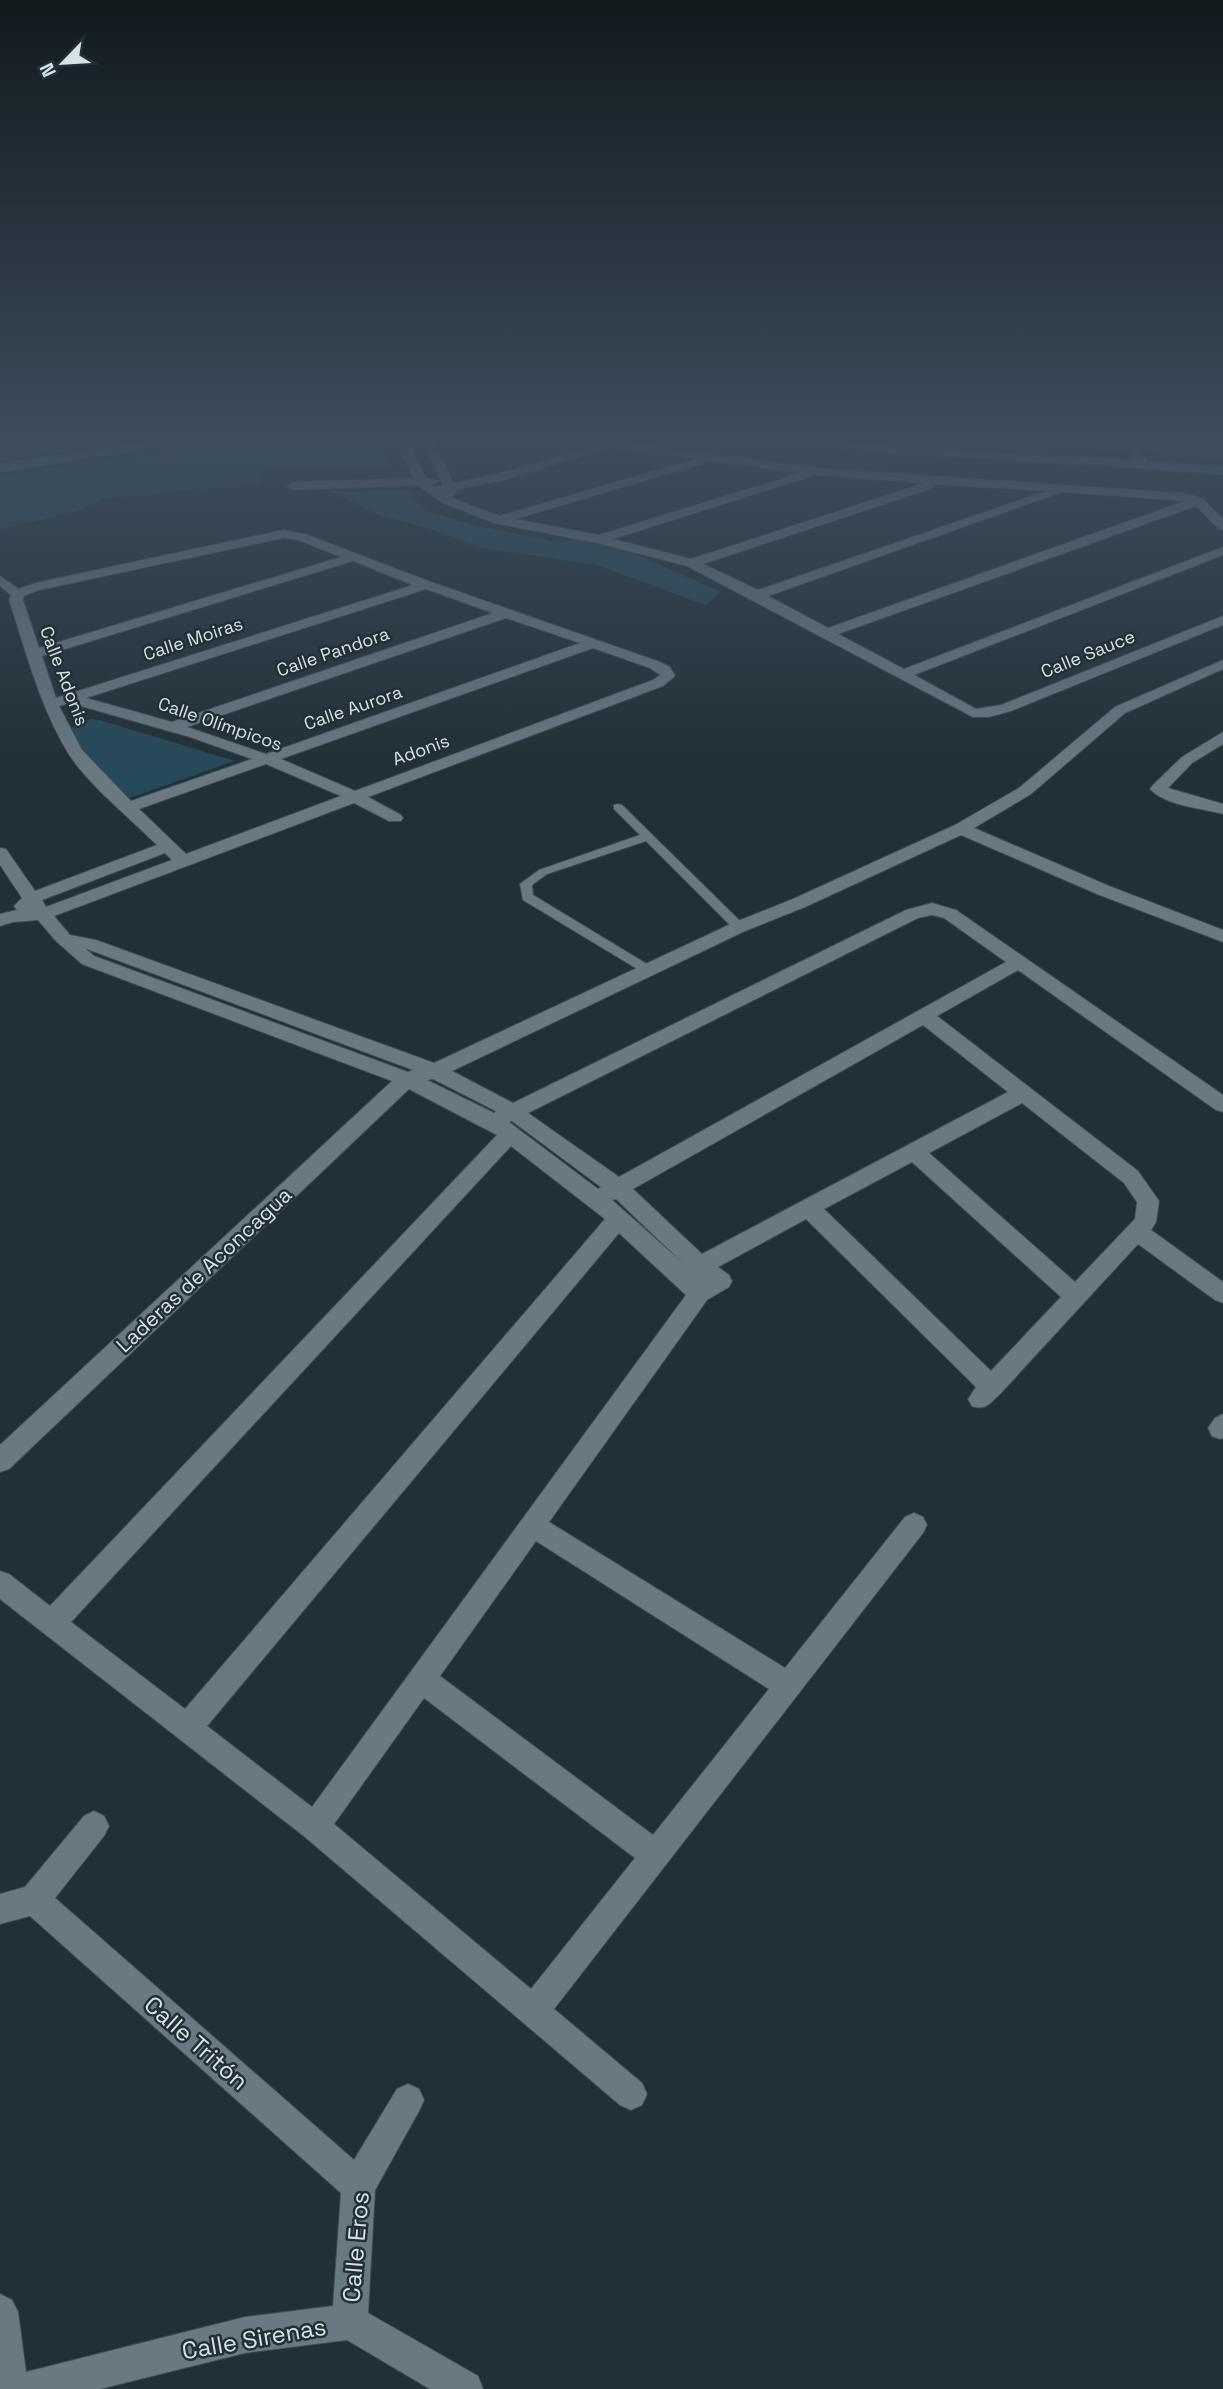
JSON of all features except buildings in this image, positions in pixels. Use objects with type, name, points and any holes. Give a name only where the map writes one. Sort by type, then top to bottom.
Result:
[{"type":"street","points":[[0,580],[18,594],[47,584],[215,548]]},
{"type":"street","points":[[331,548],[591,644]]},
{"type":"street","points":[[635,548],[692,563],[902,674],[1223,551]]},
{"type":"street","points":[[692,563],[736,548]]},
{"type":"street","points":[[757,595],[892,548]]},
{"type":"street","points":[[824,634],[1064,548]]},
{"type":"street","points":[[33,654],[353,557]]},
{"type":"street","name":"Calle Moiras","points":[[51,704],[426,585]]},
{"type":"street","name":"Calle Adonis","points":[[18,594],[16,600],[51,704],[75,752],[127,808],[184,862]]},
{"type":"street","name":"Calle Pandora","points":[[172,727],[506,614]]},
{"type":"street","name":"Calle Sauce","points":[[902,674],[966,711],[998,712],[1223,620]]},
{"type":"street","name":"Adonis","points":[[5,918],[43,914],[665,680],[668,673],[655,665],[591,644]]},
{"type":"street","name":"Calle Aurora","points":[[127,808],[591,644]]},
{"type":"street","points":[[407,1079],[435,1071],[739,927],[799,903],[961,829],[1025,791],[1121,710],[1223,664]]},
{"type":"street","name":"Calle Olímpicos","points":[[70,698],[172,727],[266,759],[355,795],[395,818]]},
{"type":"street","points":[[1221,804],[1168,795],[1161,792],[1158,786],[1193,755],[1223,737]]},
{"type":"street","points":[[961,829],[1103,890],[1223,936]]},
{"type":"street","points":[[5,918],[32,898],[166,847]]},
{"type":"street","points":[[0,853],[43,914],[88,960],[407,1079],[506,1122],[617,1187],[699,1265],[721,1281],[689,1286],[532,1525],[315,1827]]},
{"type":"street","points":[[52,1623],[506,1122],[912,914],[932,909],[950,914],[1223,1105]]},
{"type":"street","points":[[68,940],[90,944],[435,1071],[506,1122],[620,1218],[689,1286]]},
{"type":"street","points":[[597,1199],[1019,962]]},
{"type":"street","points":[[808,1207],[986,1393],[1145,1222],[1148,1201],[1131,1177],[923,1015]]},
{"type":"street","name":"Laderas de Aconcagua","points":[[0,1461],[407,1079]]},
{"type":"street","points":[[699,1265],[1023,1093]]},
{"type":"street","points":[[913,1151],[1076,1296]]},
{"type":"street","points":[[187,1728],[620,1218]]},
{"type":"street","points":[[1136,1231],[1223,1294]]},
{"type":"street","points":[[532,1525],[788,1685]]},
{"type":"street","points":[[533,2011],[914,1525]]},
{"type":"street","points":[[0,1583],[315,1827],[631,2094]]},
{"type":"street","points":[[421,1679],[655,1855]]},
{"type":"street","points":[[0,1909],[34,1900],[94,1826]]},
{"type":"street","name":"Calle Tritón","points":[[34,1900],[358,2186]]},
{"type":"street","name":"Calle Eros","points":[[350,2322],[358,2186],[408,2100]]},
{"type":"street","points":[[0,2312],[10,2389]]},
{"type":"street","name":"Calle Sirenas","points":[[28,2389],[245,2335],[350,2322],[466,2389]]},
{"type":"lane","points":[[618,807],[739,927]]},
{"type":"lane","points":[[646,836],[543,872],[526,884],[525,891],[527,897],[648,970]]},
{"type":"shaded area","points":[[486,548],[622,548],[721,592],[705,605],[597,565]]},
{"type":"shaded area","points":[[91,719],[235,761],[124,800],[82,753],[70,728]]}]
